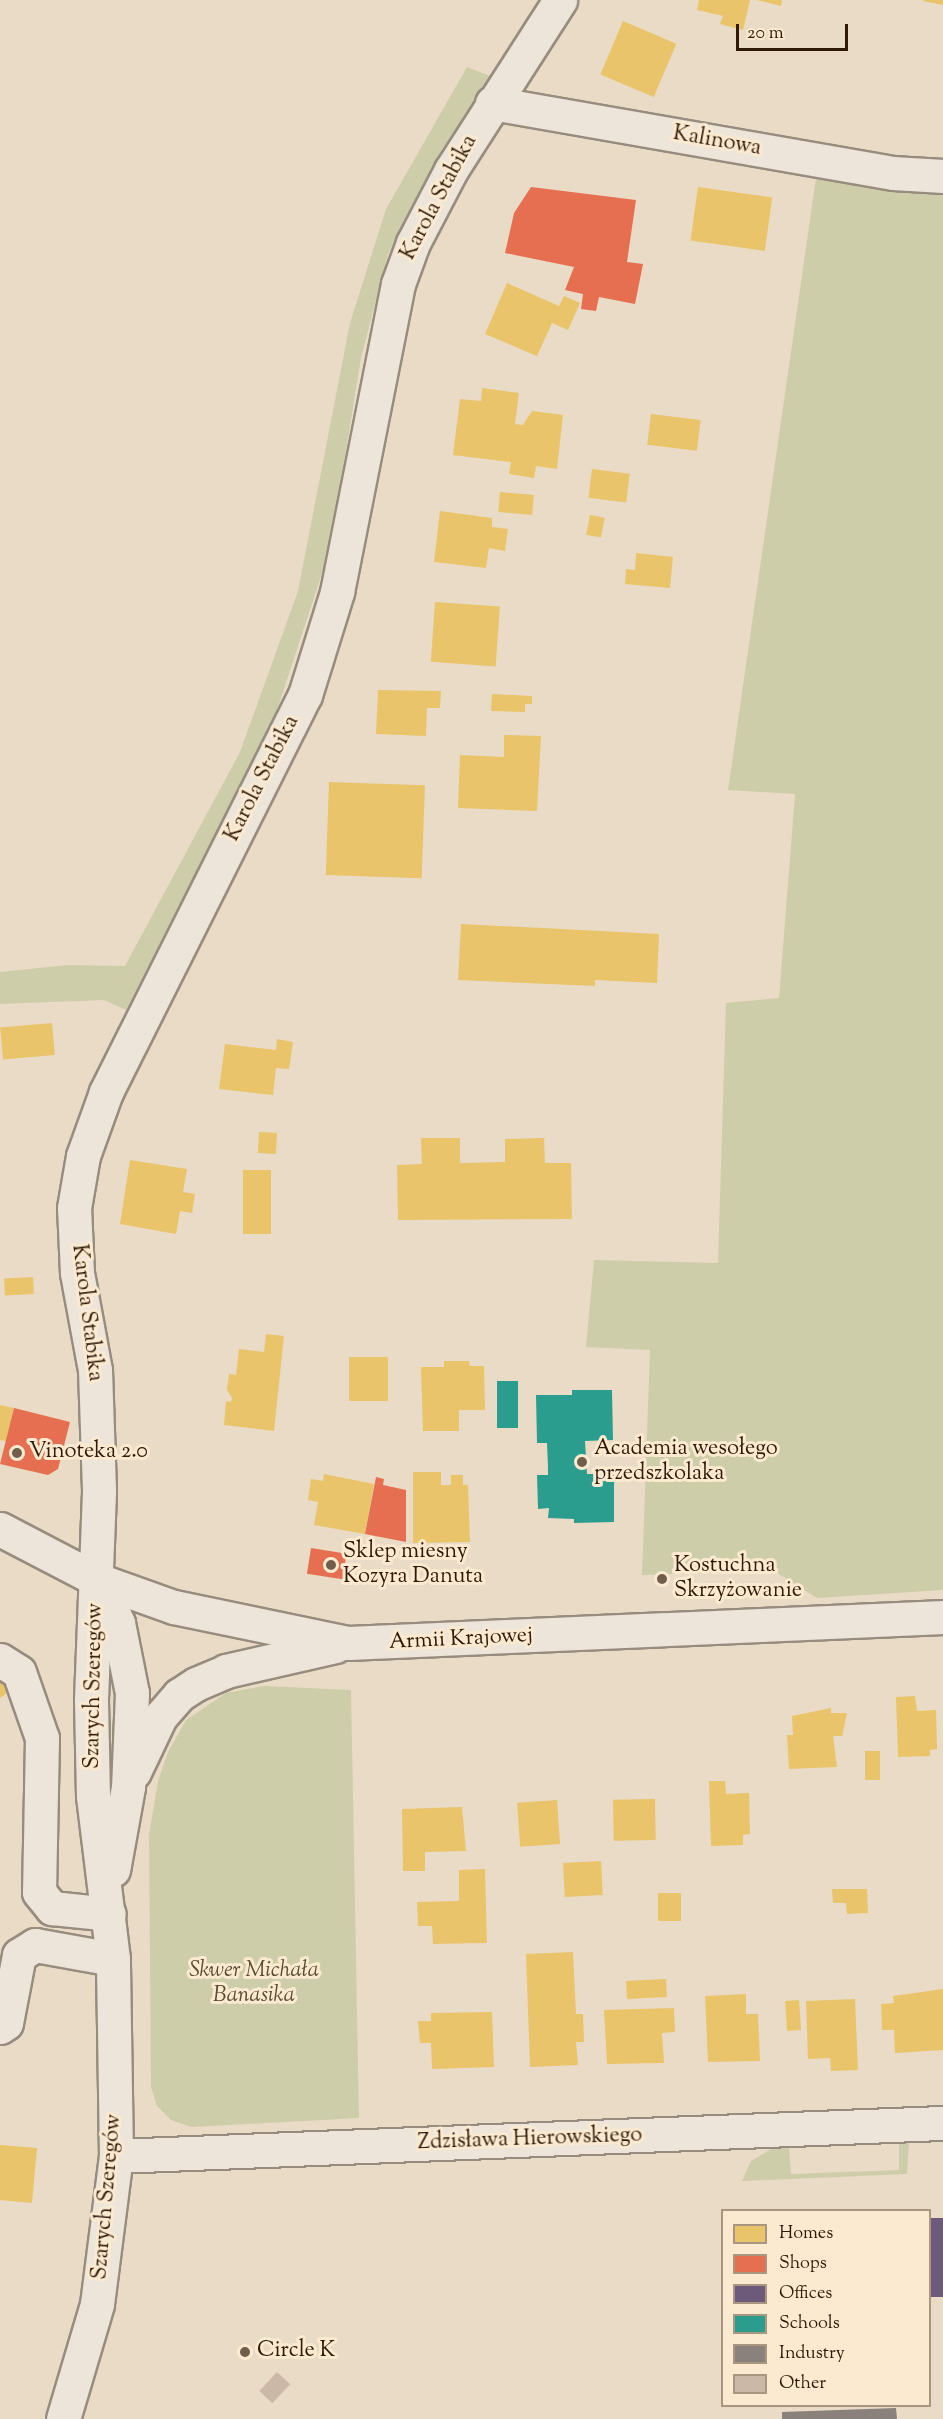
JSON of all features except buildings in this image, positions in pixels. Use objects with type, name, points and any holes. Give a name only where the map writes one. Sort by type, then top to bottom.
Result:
[{"type":"street","name":"Karola Stabika","points":[[98,1580],[95,1371],[77,1273],[74,1208],[83,1156],[106,1092],[305,695],[337,592],[398,284],[440,191],[492,103],[560,0]]},
{"type":"street","name":"Kalinowa","points":[[492,103],[893,173],[943,176]]},
{"type":"street","name":"Armii Krajowej","points":[[0,1529],[98,1580],[182,1609],[348,1643],[943,1617]]},
{"type":"street","name":"Szarych Szeregów","points":[[98,1580],[118,1623],[131,1683],[128,1787],[109,1906]]},
{"type":"street","name":"Szarych Szeregów","points":[[63,2419],[96,2304],[116,2156],[113,1959],[109,1906],[93,1796],[91,1700],[98,1580]]},
{"type":"street","name":"Szarych Szeregów","points":[[128,1787],[160,1717],[179,1695],[196,1684],[226,1671],[348,1643]]},
{"type":"street","points":[[0,1660],[19,1672],[42,1738],[39,1892],[52,1908],[109,1906]]},
{"type":"street","points":[[0,2027],[6,2023],[19,1955],[35,1945],[113,1959]]},
{"type":"street","name":"Zdzisława Hierowskiego","points":[[116,2156],[943,2123]]},
{"type":"green space","points":[[467,67],[490,76],[442,149],[388,254],[361,358],[330,549],[276,713],[126,1010],[104,1000],[0,1004],[0,972],[68,965],[125,966],[240,752],[298,591],[350,323],[386,209]]},
{"type":"green space","points":[[816,178],[943,189],[943,1590],[817,1598],[774,1571],[642,1575],[650,1350],[586,1347],[594,1260],[718,1263],[726,1003],[779,998],[795,794],[728,790]]},
{"type":"green space","name":"Skwer Michała Banasika","points":[[264,1686],[351,1690],[359,2118],[191,2127],[171,2120],[157,2106],[151,2087],[149,1835],[158,1781],[168,1752],[186,1720],[226,1693]]},
{"type":"green space","points":[[909,2143],[907,2174],[742,2181],[751,2161],[771,2149],[789,2147],[791,2174],[899,2170],[899,2144]]},
{"type":"place","name":"Vinoteka 2.0","points":[[17,1453]]},
{"type":"place","name":"Academia wesołego przedszkolaka","points":[[582,1462]]},
{"type":"place","name":"Sklep miesny Kozyra Danuta","points":[[331,1565]]},
{"type":"place","name":"Kostuchna Skrzyżowanie","points":[[662,1579]]},
{"type":"place","name":"Circle K","points":[[245,2352]]}]
